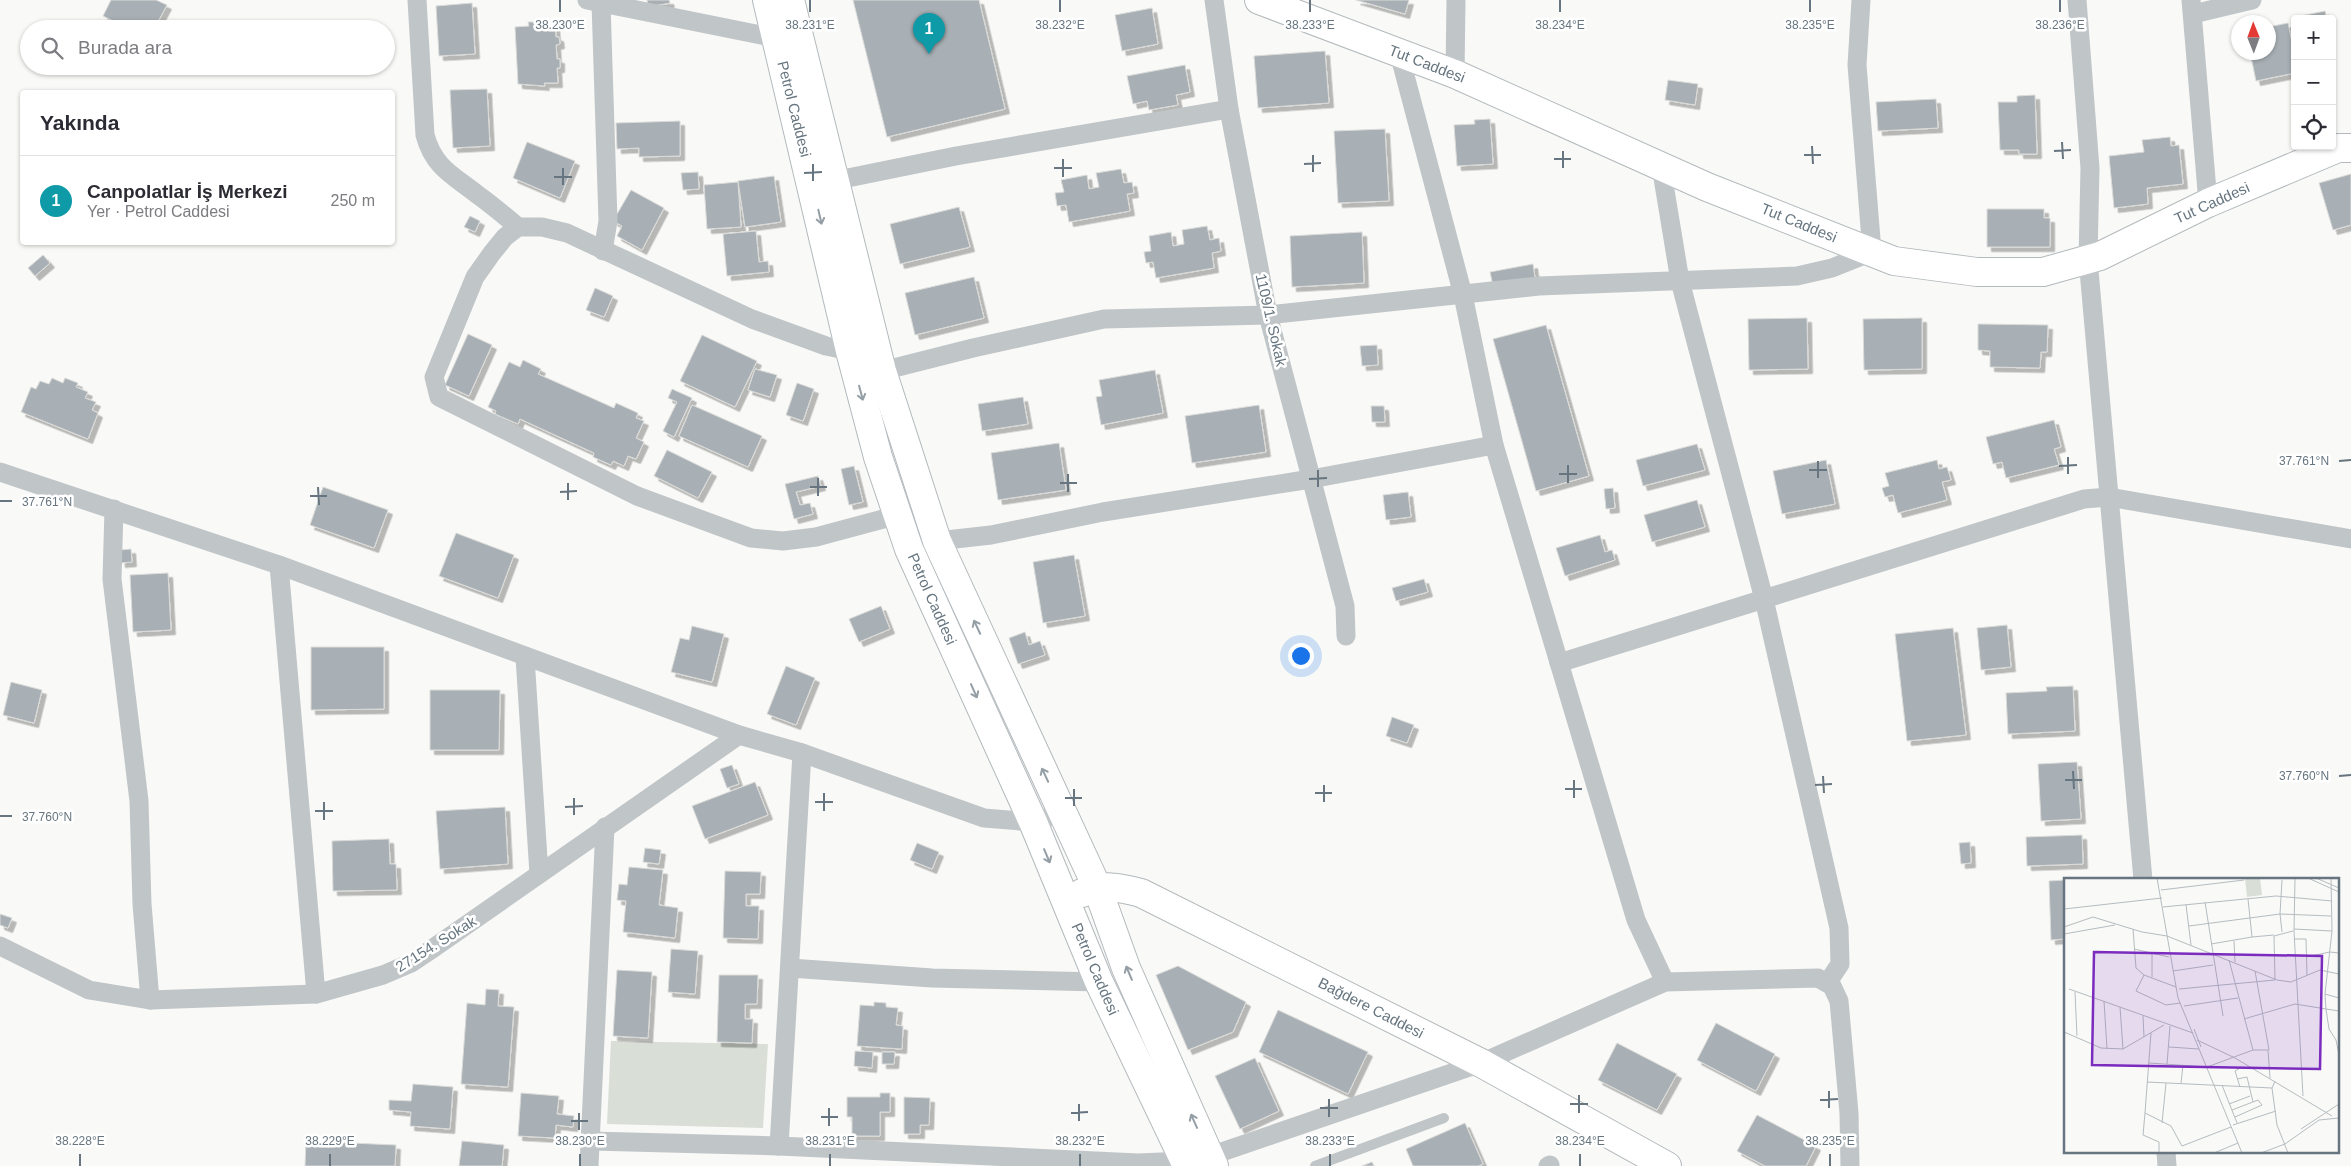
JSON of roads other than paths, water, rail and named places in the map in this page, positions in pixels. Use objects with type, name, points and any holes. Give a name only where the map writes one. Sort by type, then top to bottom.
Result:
[{"type":"main road","name":"Petrol Caddesi","points":[[767,0],[776,38],[824,183],[850,351],[878,457],[909,549],[1033,822],[1099,982],[1199,1162]]},
{"type":"main road","points":[[790,0],[824,183],[882,372],[937,541],[1097,887],[1199,1162]]},
{"type":"main road","name":"Tut Caddesi","points":[[1259,0],[1455,74],[1661,166],[1894,261],[1977,272],[2044,272],[2100,256],[2208,203],[2338,148],[2351,148]]},
{"type":"main road","name":"Bağdere Caddesi","points":[[1066,899],[1097,887],[1118,887],[1141,893],[1481,1063],[1667,1166]]},
{"type":"street","points":[[417,0],[425,135],[428,148],[434,159],[448,173],[518,227]]},
{"type":"street","name":"1109/1. Sokak","points":[[1214,0],[1229,109],[1268,315],[1345,606],[1346,636]]},
{"type":"street","points":[[1455,74],[1456,0]]},
{"type":"street","points":[[882,372],[973,348],[1104,319],[1268,315],[1463,296],[1539,286],[1797,276],[1832,268],[1872,252],[1857,65],[1861,0]]},
{"type":"street","points":[[2077,0],[2090,168],[2088,259],[2143,878]]},
{"type":"street","points":[[2208,203],[2192,7],[2252,0]]},
{"type":"street","points":[[603,251],[608,221],[594,1],[776,38]]},
{"type":"street","points":[[1399,54],[1463,296],[1494,445],[1636,920],[1665,982]]},
{"type":"street","points":[[824,183],[956,156],[1229,109]]},
{"type":"street","points":[[1661,166],[1680,281],[1764,599],[1839,928],[1840,964],[1828,982]]},
{"type":"street","points":[[850,351],[826,346],[752,319],[567,233],[542,227],[518,227],[505,237],[475,277],[434,377],[439,398],[637,496],[751,538],[784,541],[816,537],[898,515]]},
{"type":"street","points":[[937,541],[991,535],[1103,512],[1311,479],[1494,445]]},
{"type":"street","points":[[0,472],[279,565],[739,735],[802,753],[984,818],[1033,822],[1062,813]]},
{"type":"street","points":[[1559,663],[2084,499],[2109,497],[2351,540]]},
{"type":"street","points":[[114,509],[112,579],[139,801],[142,904],[150,1000]]},
{"type":"street","points":[[279,565],[316,994]]},
{"type":"street","points":[[525,657],[538,874]]},
{"type":"street","name":"27154. Sokak","points":[[0,946],[89,990],[150,1000],[316,994],[384,975],[411,963],[739,735]]},
{"type":"street","points":[[778,1146],[802,753]]},
{"type":"street","points":[[589,1166],[606,827]]},
{"type":"street","points":[[790,968],[932,978],[1099,982]]},
{"type":"street","points":[[591,1141],[778,1146],[936,1160],[1199,1162],[1481,1063],[1665,982],[1818,978],[1828,982],[1836,990],[1839,1001],[1849,1113],[1850,1166]]},
{"type":"lane","points":[[1315,1166],[1444,1118]]},
{"type":"place","name":"Canpolatlar İş Merkezi","points":[[929,54]]}]
